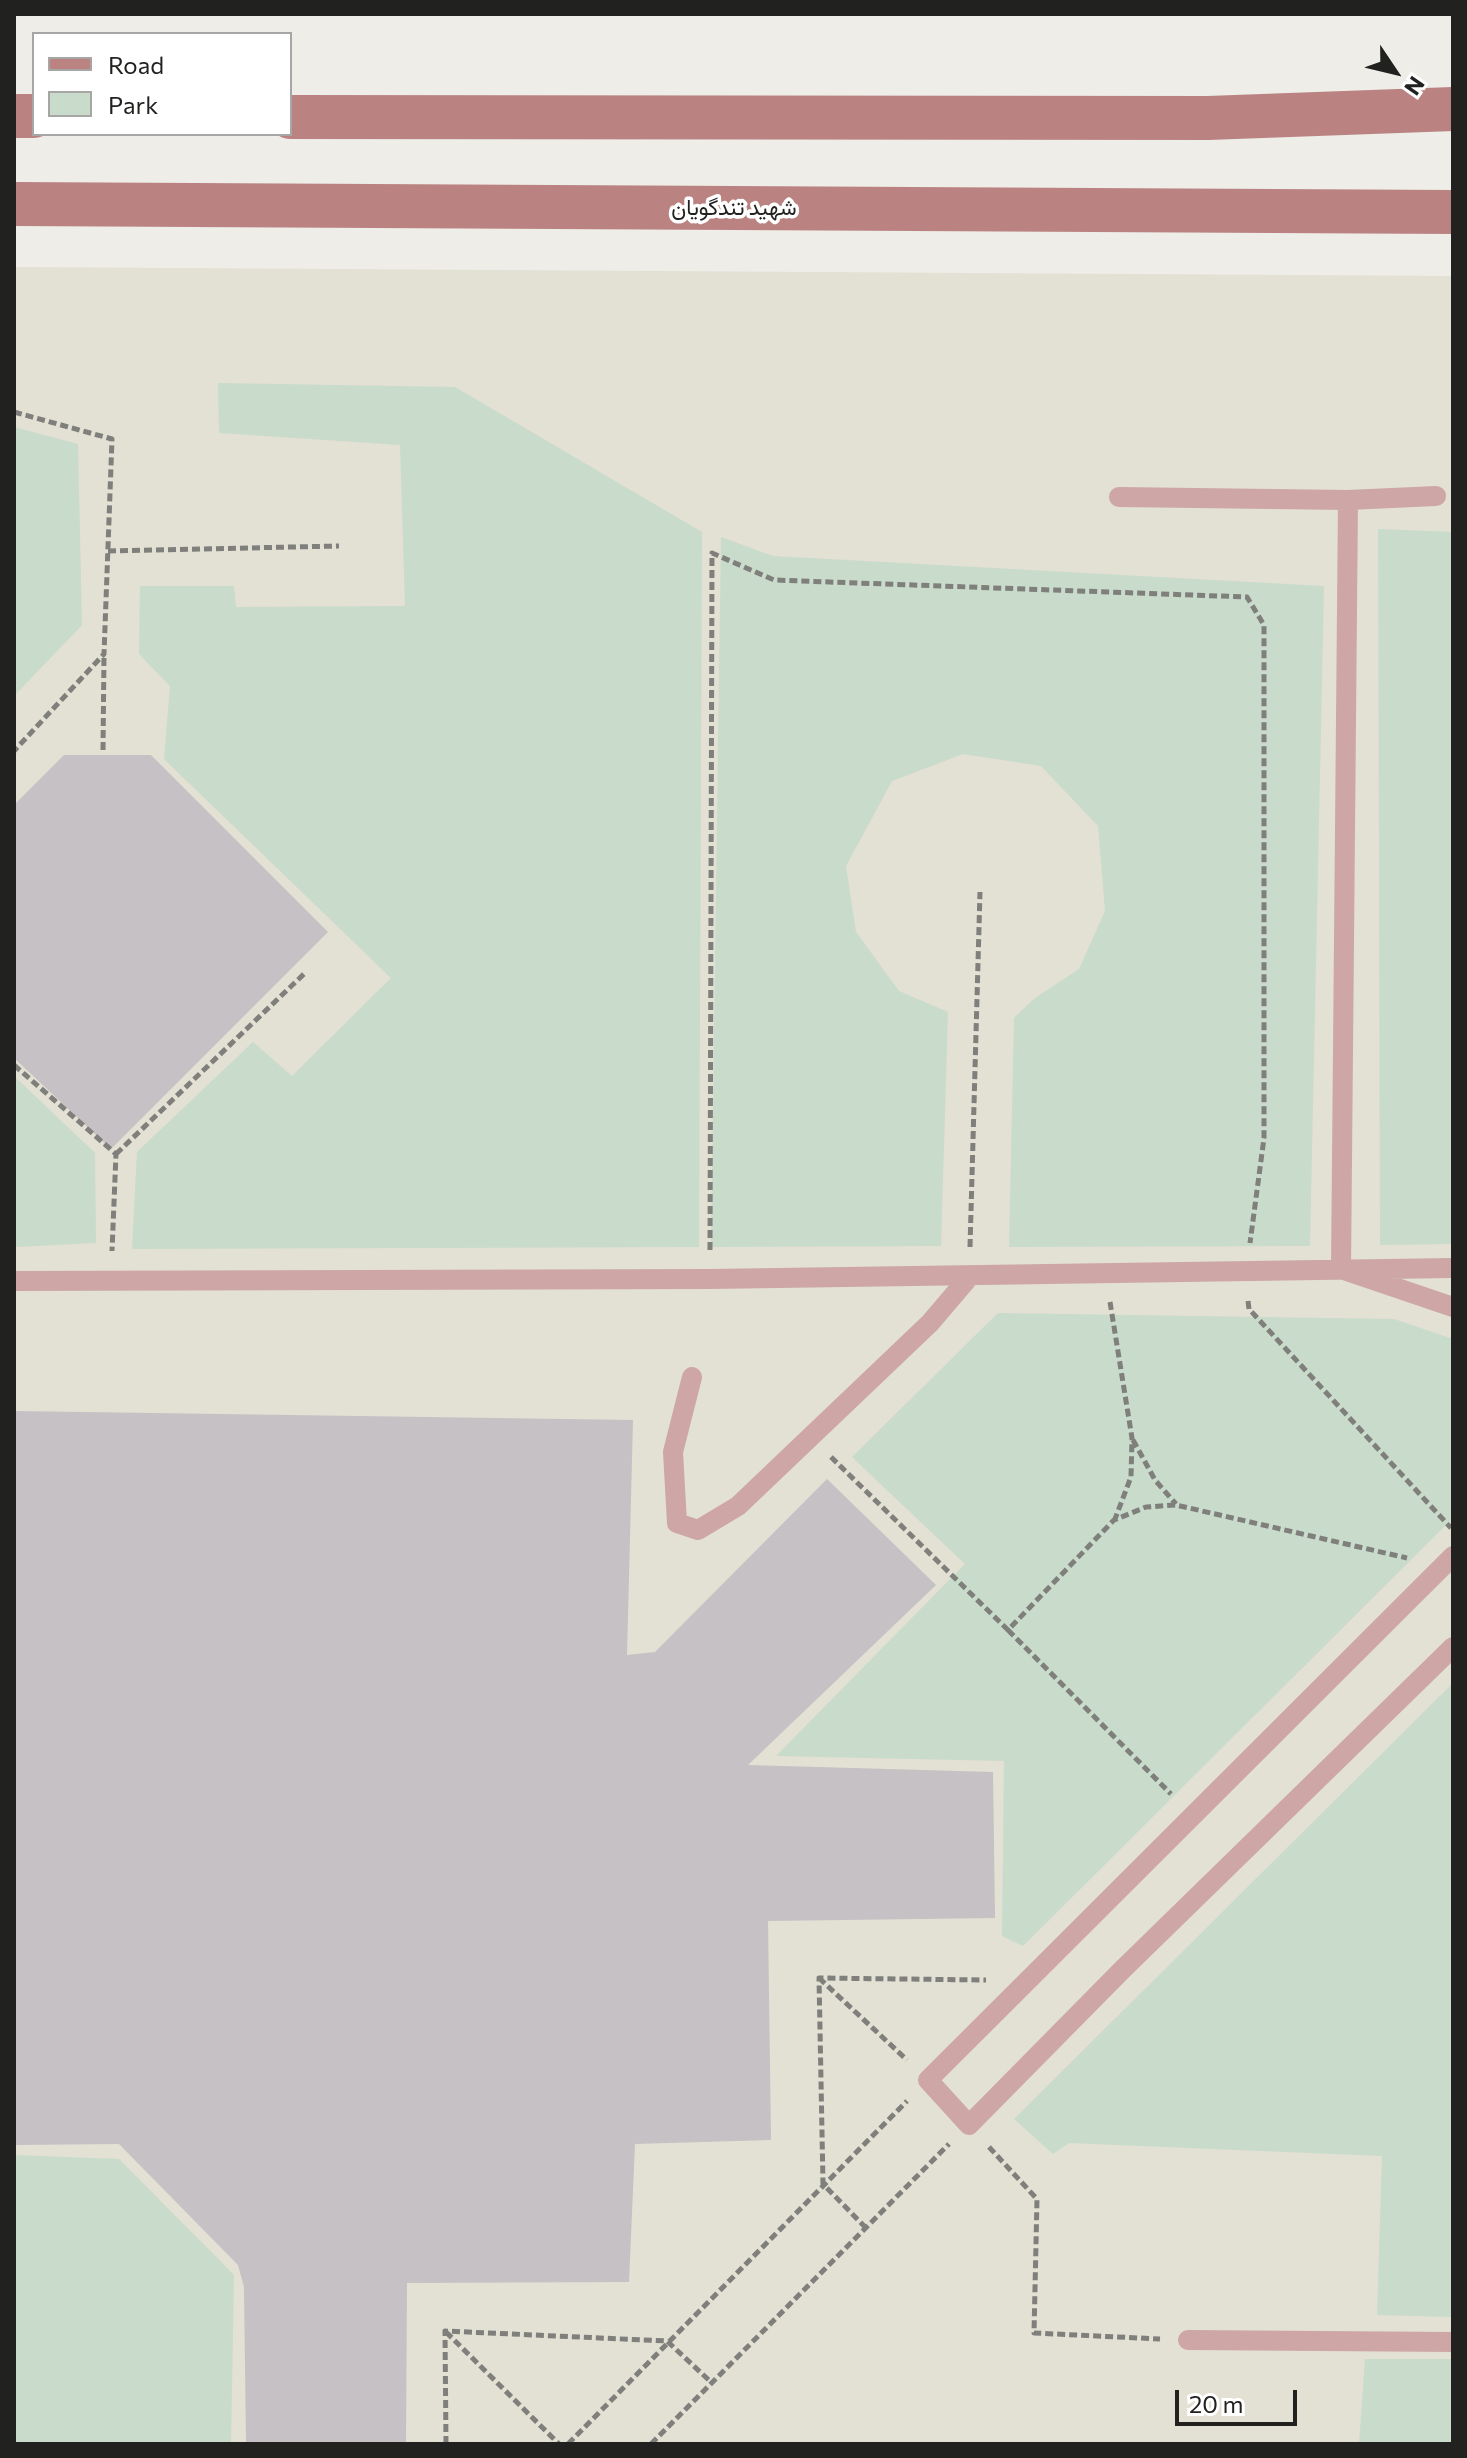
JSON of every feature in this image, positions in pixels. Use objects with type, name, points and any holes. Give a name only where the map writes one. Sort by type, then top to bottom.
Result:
[{"type":"main road","points":[[292,117],[1208,118],[1453,109]]},
{"type":"main road","name":"شهید تندگویان","points":[[14,204],[1453,212]]},
{"type":"lane","points":[[1119,497],[1348,500],[1436,496]]},
{"type":"lane","points":[[1341,1269],[1348,500]]},
{"type":"lane","points":[[14,1281],[710,1279],[1453,1268]]},
{"type":"lane","points":[[1341,1269],[1453,1307]]},
{"type":"lane","points":[[692,1377],[673,1452],[677,1523],[698,1530],[738,1506],[930,1323],[970,1276]]},
{"type":"lane","points":[[1448,1561],[928,2080],[969,2125],[1122,1970],[1453,1647]]},
{"type":"lane","points":[[1188,2340],[1453,2342]]},
{"type":"path","points":[[14,412],[112,439],[103,750]]},
{"type":"path","points":[[108,551],[339,546]]},
{"type":"path","points":[[710,1279],[712,553],[774,580],[1247,597],[1264,625],[1264,1138],[1246,1270],[1249,1309],[1453,1530]]},
{"type":"path","points":[[14,751],[104,654]]},
{"type":"path","points":[[970,1276],[980,892]]},
{"type":"path","points":[[111,1280],[116,1154],[306,972]]},
{"type":"path","points":[[14,1065],[116,1154]]},
{"type":"path","points":[[1008,1630],[1114,1520],[1131,1477],[1132,1438],[1106,1273]]},
{"type":"path","points":[[811,1437],[1192,1816]]},
{"type":"path","points":[[1132,1438],[1155,1480],[1176,1505]]},
{"type":"path","points":[[1114,1520],[1146,1507],[1176,1505],[1448,1561]]},
{"type":"path","points":[[819,1978],[823,2184],[866,2228]]},
{"type":"path","points":[[819,1978],[1027,1981]]},
{"type":"path","points":[[568,2444],[928,2080],[819,1978]]},
{"type":"path","points":[[651,2444],[969,2125],[1037,2199],[1034,2333],[1188,2340]]},
{"type":"path","points":[[445,2331],[667,2341],[712,2383]]},
{"type":"path","points":[[445,2331],[446,2444]]},
{"type":"path","points":[[445,2331],[559,2444]]},
{"type":"shaded area","points":[[14,267],[1453,276],[1453,2444],[14,2444]]},
{"type":"green space","points":[[218,383],[455,387],[702,532],[699,1247],[132,1249],[137,1152],[253,1042],[292,1076],[391,978],[164,759],[170,686],[139,654],[140,586],[234,586],[236,607],[405,606],[400,445],[219,433]]},
{"type":"green space","points":[[14,427],[78,444],[82,625],[14,696]]},
{"type":"green space","points":[[1378,529],[1453,532],[1453,1244],[1380,1245]]},
{"type":"green space","points":[[721,537],[773,556],[1324,586],[1310,1246],[1009,1247],[1014,1018],[1035,998],[1079,969],[1105,911],[1098,826],[1041,766],[963,754],[892,781],[846,866],[856,932],[899,991],[948,1012],[941,1246],[711,1247]]},
{"type":"green space","points":[[14,1076],[95,1153],[96,1243],[14,1247]]},
{"type":"green space","points":[[998,1313],[1394,1319],[1453,1339],[1453,1518],[1023,1946],[1002,1936],[1004,1761],[776,1756],[965,1564],[852,1457]]},
{"type":"green space","points":[[1453,1683],[1453,2317],[1377,2315],[1382,2156],[1069,2143],[1053,2154],[1014,2119]]},
{"type":"green space","points":[[14,2155],[119,2159],[234,2275],[231,2444],[14,2444]]},
{"type":"green space","points":[[1365,2359],[1453,2359],[1453,2444],[1359,2444]]},
{"type":"building","points":[[64,755],[151,755],[328,932],[111,1149],[14,1058],[14,805]]},
{"type":"building","points":[[14,1411],[633,1420],[627,1655],[655,1652],[827,1479],[936,1585],[748,1765],[993,1772],[995,1918],[768,1921],[771,2140],[635,2144],[629,2282],[407,2283],[406,2444],[246,2444],[244,2287],[238,2265],[119,2144],[14,2145]]}]
